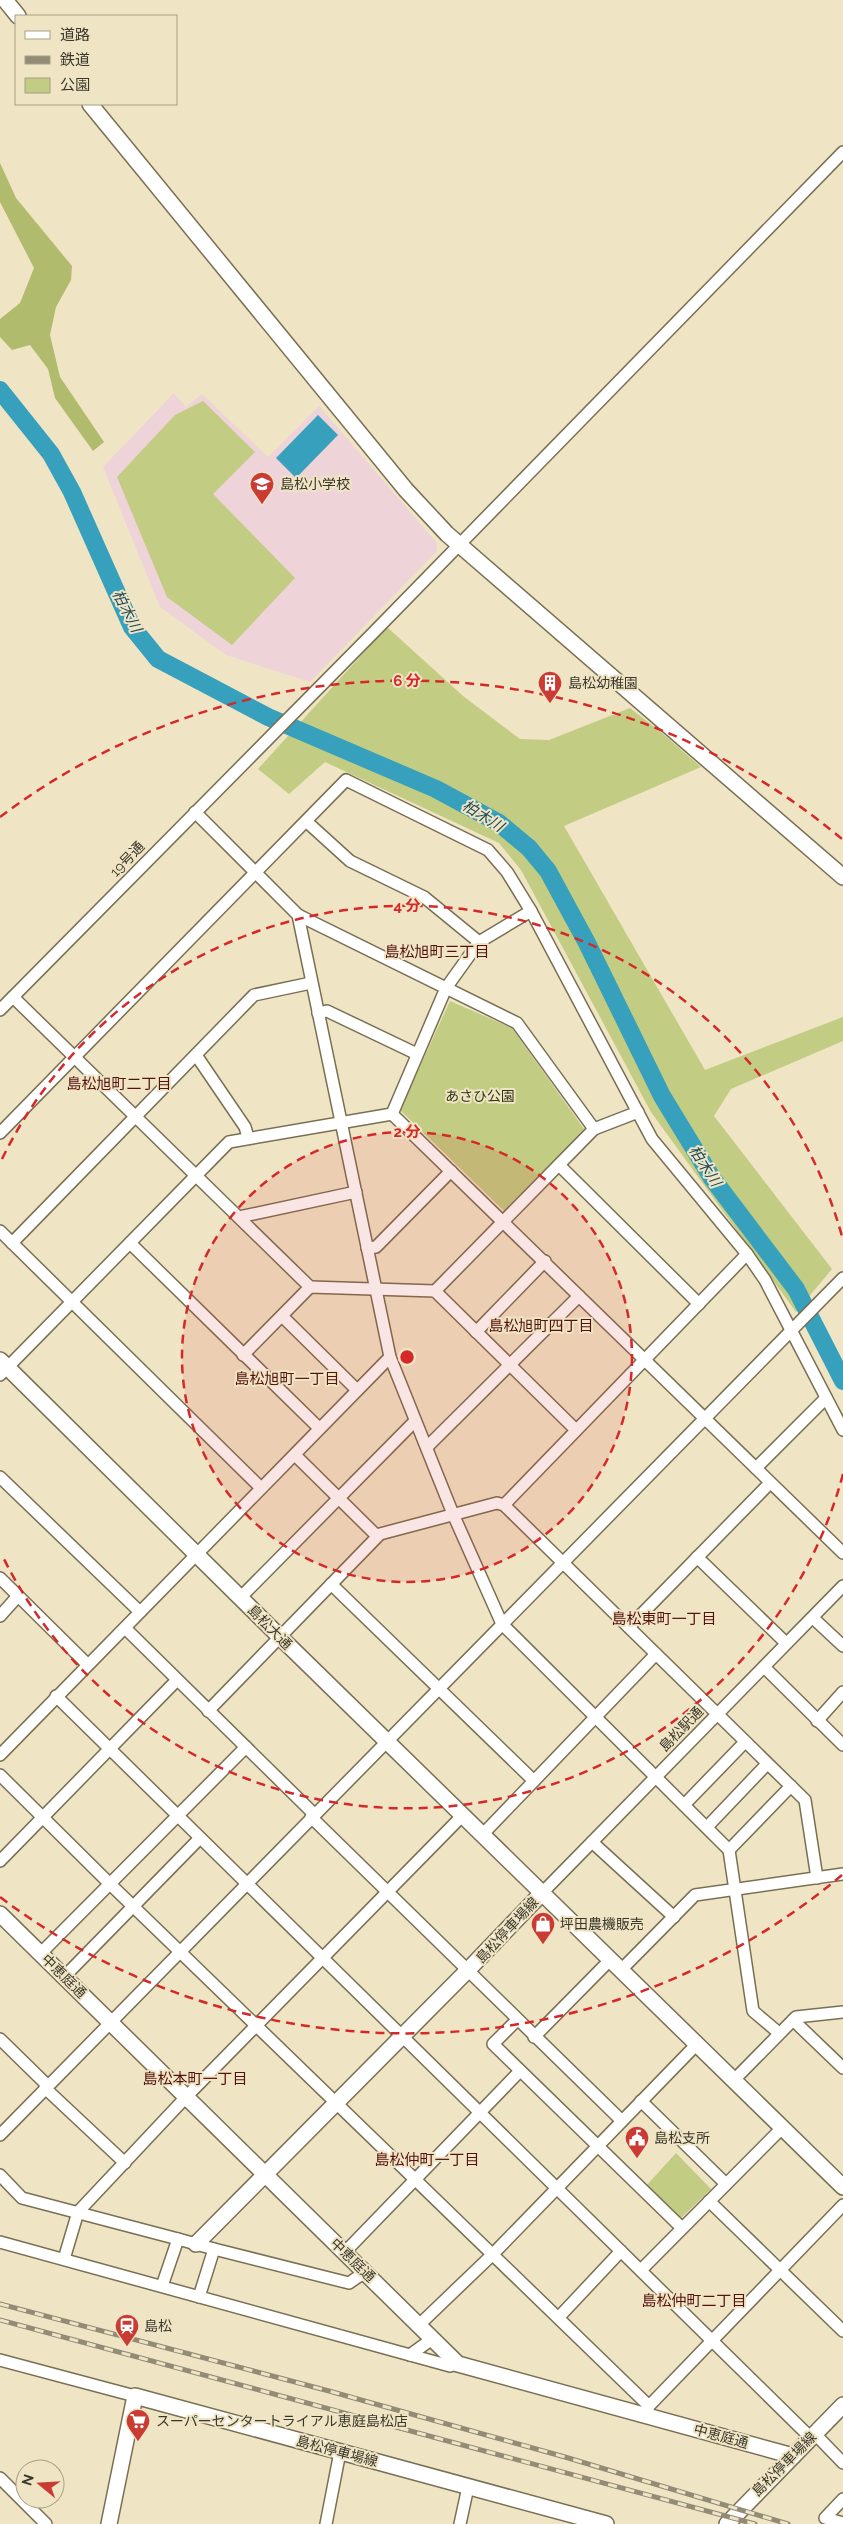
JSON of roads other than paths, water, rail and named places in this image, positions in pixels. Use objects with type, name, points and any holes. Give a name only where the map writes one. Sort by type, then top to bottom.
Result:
[{"type":"street","points":[[5,0],[17,15]]},
{"type":"street","points":[[91,105],[406,490],[458,544],[843,877]]},
{"type":"street","name":"19号通","points":[[0,1010],[308,699],[843,152]]},
{"type":"street","points":[[0,1133],[307,822],[346,780],[488,850],[507,872],[531,911],[652,1139],[747,1254],[773,1293],[843,1430]]},
{"type":"street","points":[[195,812],[298,915],[517,1023],[594,1129]]},
{"type":"street","points":[[307,822],[350,861],[424,897],[479,942]]},
{"type":"street","points":[[392,1114],[446,988],[479,942],[531,911]]},
{"type":"street","points":[[298,915],[390,1357],[454,1514],[502,1624],[729,1850],[753,2011],[779,2033]]},
{"type":"street","points":[[12,1242],[254,995],[311,983]]},
{"type":"street","points":[[13,997],[310,1287],[435,1291],[576,1430]]},
{"type":"street","points":[[318,1013],[327,1011],[417,1054]]},
{"type":"street","points":[[196,1055],[245,1127],[248,1137]]},
{"type":"street","points":[[435,1291],[594,1129],[638,1112]]},
{"type":"street","points":[[2,1367],[72,1301],[229,1142],[248,1137],[392,1114]]},
{"type":"street","points":[[392,1114],[843,1553]]},
{"type":"street","points":[[559,1165],[699,1304]]},
{"type":"street","points":[[367,1248],[376,1247],[451,1171]]},
{"type":"street","points":[[239,1217],[356,1192]]},
{"type":"street","points":[[0,1231],[260,1487]]},
{"type":"street","points":[[130,1243],[320,1428]]},
{"type":"street","points":[[504,1505],[747,1254]]},
{"type":"street","points":[[476,1332],[545,1261]]},
{"type":"street","points":[[0,2134],[437,1688],[563,1564],[843,1278]]},
{"type":"street","points":[[243,1355],[310,1287]]},
{"type":"street","points":[[427,1447],[579,1296]]},
{"type":"street","points":[[282,1316],[357,1390]]},
{"type":"street","points":[[0,1755],[87,1664],[197,1556],[260,1487],[390,1357]]},
{"type":"street","name":"島松大通","points":[[2,1367],[542,1893]]},
{"type":"street","points":[[756,1468],[826,1398]]},
{"type":"street","points":[[241,1598],[338,1497],[415,1421]]},
{"type":"street","points":[[294,1455],[377,1536]]},
{"type":"street","points":[[0,1477],[140,1612]]},
{"type":"street","points":[[629,1627],[770,1483]]},
{"type":"street","points":[[208,1711],[377,1536],[496,1503],[504,1505],[805,1800],[817,1878]]},
{"type":"street","points":[[697,1557],[786,1643]]},
{"type":"street","points":[[0,1578],[87,1664]]},
{"type":"street","points":[[331,1584],[534,1782]]},
{"type":"street","name":"島松駅通","points":[[542,1893],[843,1586]]},
{"type":"street","points":[[0,1616],[18,1596]]},
{"type":"street","points":[[813,1618],[843,1646]]},
{"type":"street","points":[[125,1628],[246,1747],[467,1971],[622,2121]]},
{"type":"street","points":[[483,1834],[656,1654]]},
{"type":"street","points":[[764,1667],[843,1745]]},
{"type":"street","points":[[0,1861],[109,1748],[178,1680]]},
{"type":"street","points":[[817,1721],[843,1692]]},
{"type":"street","points":[[56,1696],[621,2252],[843,2463]]},
{"type":"street","points":[[684,1805],[745,1742]]},
{"type":"street","points":[[40,1953],[246,1747]]},
{"type":"street","points":[[707,1827],[767,1764]]},
{"type":"street","points":[[0,1775],[133,1907],[559,2317],[647,2411],[843,2205]]},
{"type":"street","points":[[729,1850],[791,1786]]},
{"type":"street","points":[[64,2259],[78,2212],[188,2096],[463,1814]]},
{"type":"street","points":[[64,1976],[200,1838]]},
{"type":"street","points":[[592,1842],[674,1917]]},
{"type":"street","points":[[534,2036],[674,1917],[695,1895],[843,1874]]},
{"type":"street","name":"島松停車場線","points":[[196,2244],[542,1893],[843,2187]]},
{"type":"street","name":"中恵庭通","points":[[0,1914],[188,2096],[458,2364],[647,2411],[793,2456]]},
{"type":"street","points":[[734,2080],[796,2017],[843,2012]]},
{"type":"street","points":[[517,2020],[493,2044],[682,2228]]},
{"type":"street","points":[[793,2020],[843,2068]]},
{"type":"street","points":[[0,2039],[46,2087],[125,2163]]},
{"type":"street","points":[[420,2325],[493,2254],[696,2045]]},
{"type":"street","points":[[345,2252],[520,2071]]},
{"type":"street","points":[[641,2101],[726,2184]]},
{"type":"street","points":[[641,2270],[782,2128]]},
{"type":"street","points":[[0,2175],[22,2198],[349,2283],[365,2272]]},
{"type":"street","points":[[709,2202],[843,2331]]},
{"type":"street","points":[[162,2286],[178,2239]]},
{"type":"street","points":[[0,2242],[450,2366],[458,2364]]},
{"type":"street","points":[[199,2297],[214,2249]]},
{"type":"street","points":[[559,2317],[621,2252]]},
{"type":"street","points":[[410,2355],[432,2339]]},
{"type":"street","points":[[0,2360],[135,2396],[110,2524]]},
{"type":"street","name":"島松停車場線","points":[[135,2396],[606,2524]]},
{"type":"street","name":"島松停車場線","points":[[727,2524],[843,2405]]},
{"type":"street","points":[[326,2524],[340,2452]]},
{"type":"street","points":[[0,2478],[46,2524]]},
{"type":"street","points":[[460,2524],[468,2486]]},
{"type":"street","points":[[843,2499],[825,2518],[843,2523]]},
{"type":"water","points":[[318,415],[338,435],[296,478],[276,458]]},
{"type":"waterway","name":"柏木川","points":[[0,390],[51,454],[72,492],[132,627],[158,659],[268,717],[436,789],[499,823],[529,848],[548,871],[587,943],[662,1096],[712,1178],[796,1289],[843,1381]]},
{"type":"railway","points":[[0,2304],[329,2391],[565,2457],[788,2524]]},
{"type":"railway","points":[[0,2320],[755,2524]]},
{"type":"place","name":"島松小学校","points":[[262,505]]},
{"type":"place","name":"島松幼稚園","points":[[550,704]]},
{"type":"place","name":"坪田農機販売","points":[[543,1945]]},
{"type":"place","name":"島松支所","points":[[637,2159]]},
{"type":"place","name":"島松","points":[[127,2347]]},
{"type":"place","name":"スーパーセンタートライアル恵庭島松店","points":[[138,2442]]},
{"type":"district","name":"島松旭町三丁目","points":[[437,952]]},
{"type":"district","name":"島松旭町二丁目","points":[[119,1084]]},
{"type":"district","name":"島松旭町四丁目","points":[[541,1326]]},
{"type":"district","name":"島松旭町一丁目","points":[[287,1379]]},
{"type":"district","name":"島松東町一丁目","points":[[664,1619]]},
{"type":"district","name":"島松本町一丁目","points":[[195,2079]]},
{"type":"district","name":"島松仲町一丁目","points":[[427,2160]]},
{"type":"district","name":"島松仲町二丁目","points":[[694,2301]]},
{"type":"park label","name":"あさひ公園","points":[[480,1096]]}]
